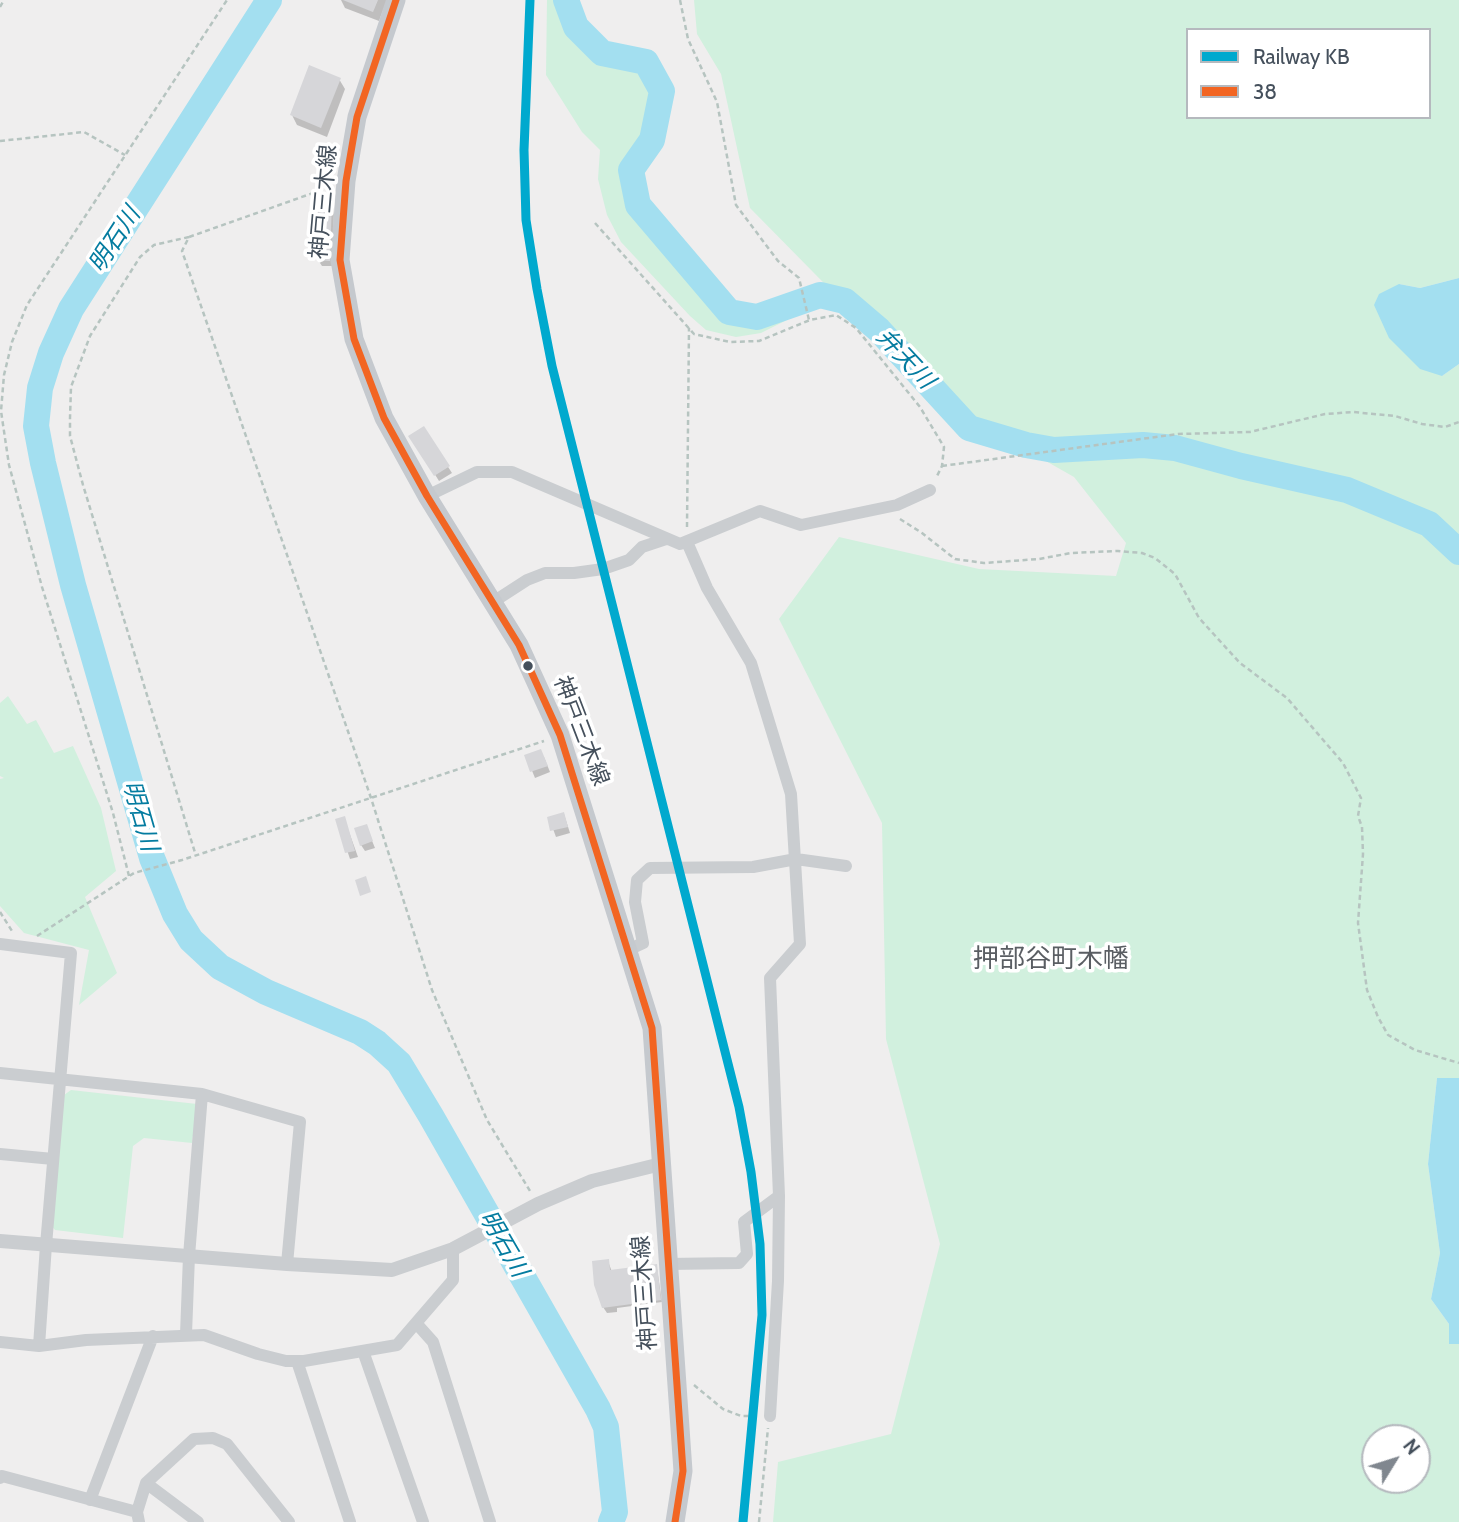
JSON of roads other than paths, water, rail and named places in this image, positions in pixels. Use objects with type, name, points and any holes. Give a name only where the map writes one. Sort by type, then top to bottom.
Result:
[{"type":"main road","name":"神戸三木線","points":[[396,0],[358,117],[346,181],[340,260],[354,339],[384,418],[427,496],[519,645],[560,736],[652,1028],[683,1471],[675,1522]]},
{"type":"street","points":[[427,496],[477,472],[512,472],[680,544],[760,511],[801,525],[897,505],[930,490]]},
{"type":"street","points":[[493,602],[527,580],[545,573],[603,569],[629,560],[642,547],[667,539]]},
{"type":"street","points":[[687,542],[707,588],[751,663],[791,793],[800,944],[770,978],[779,1196],[778,1282],[770,1416]]},
{"type":"street","points":[[628,950],[643,943],[635,902],[637,880],[650,868],[753,867],[796,859],[846,866]]},
{"type":"street","points":[[0,944],[71,953],[40,1346]]},
{"type":"street","points":[[0,1073],[202,1094],[300,1122],[288,1264]]},
{"type":"street","points":[[186,1334],[189,1256],[202,1094]]},
{"type":"street","points":[[0,1154],[53,1159]]},
{"type":"street","points":[[0,1241],[392,1270],[453,1249],[538,1204],[592,1181],[661,1164]]},
{"type":"street","points":[[667,1264],[739,1264],[747,1254],[744,1222],[779,1196]]},
{"type":"street","points":[[0,1342],[40,1346],[86,1340],[204,1335],[258,1354],[297,1361],[397,1345],[453,1280],[453,1249]]},
{"type":"street","points":[[416,1323],[433,1342],[490,1522]]},
{"type":"street","points":[[90,1500],[153,1336]]},
{"type":"street","points":[[363,1351],[423,1522]]},
{"type":"street","points":[[297,1361],[350,1522]]},
{"type":"street","points":[[0,1478],[2,1476],[90,1500],[138,1517],[146,1483],[194,1439],[212,1438],[227,1444],[289,1522]]},
{"type":"street","points":[[146,1483],[198,1522]]},
{"type":"water","points":[[1459,278],[1459,364],[1442,376],[1420,369],[1389,338],[1374,305],[1379,294],[1399,284],[1420,288]]},
{"type":"water","points":[[1437,1078],[1459,1078],[1459,1344],[1449,1344],[1449,1324],[1431,1299],[1440,1253],[1428,1164]]},
{"type":"waterway","name":"明石川","points":[[269,0],[71,309],[51,353],[40,388],[36,426],[43,463],[73,585],[152,858],[175,914],[191,940],[220,967],[266,992],[360,1032],[399,1063],[598,1409],[606,1427],[615,1512],[611,1522]]},
{"type":"waterway","name":"弁天川","points":[[566,0],[576,27],[602,53],[646,62],[662,91],[652,140],[631,170],[638,205],[729,312],[757,317],[820,295],[845,301],[879,330],[969,428],[1026,445],[1054,450],[1143,445],[1175,448],[1347,490],[1429,524],[1459,552]]},
{"type":"rail line","name":"KB","points":[[530,0],[524,150],[526,220],[537,289],[552,366],[739,1107],[751,1172],[760,1244],[762,1315],[743,1522]]},
{"type":"district","name":"押部谷町木幡","points":[[1051,959]]}]
